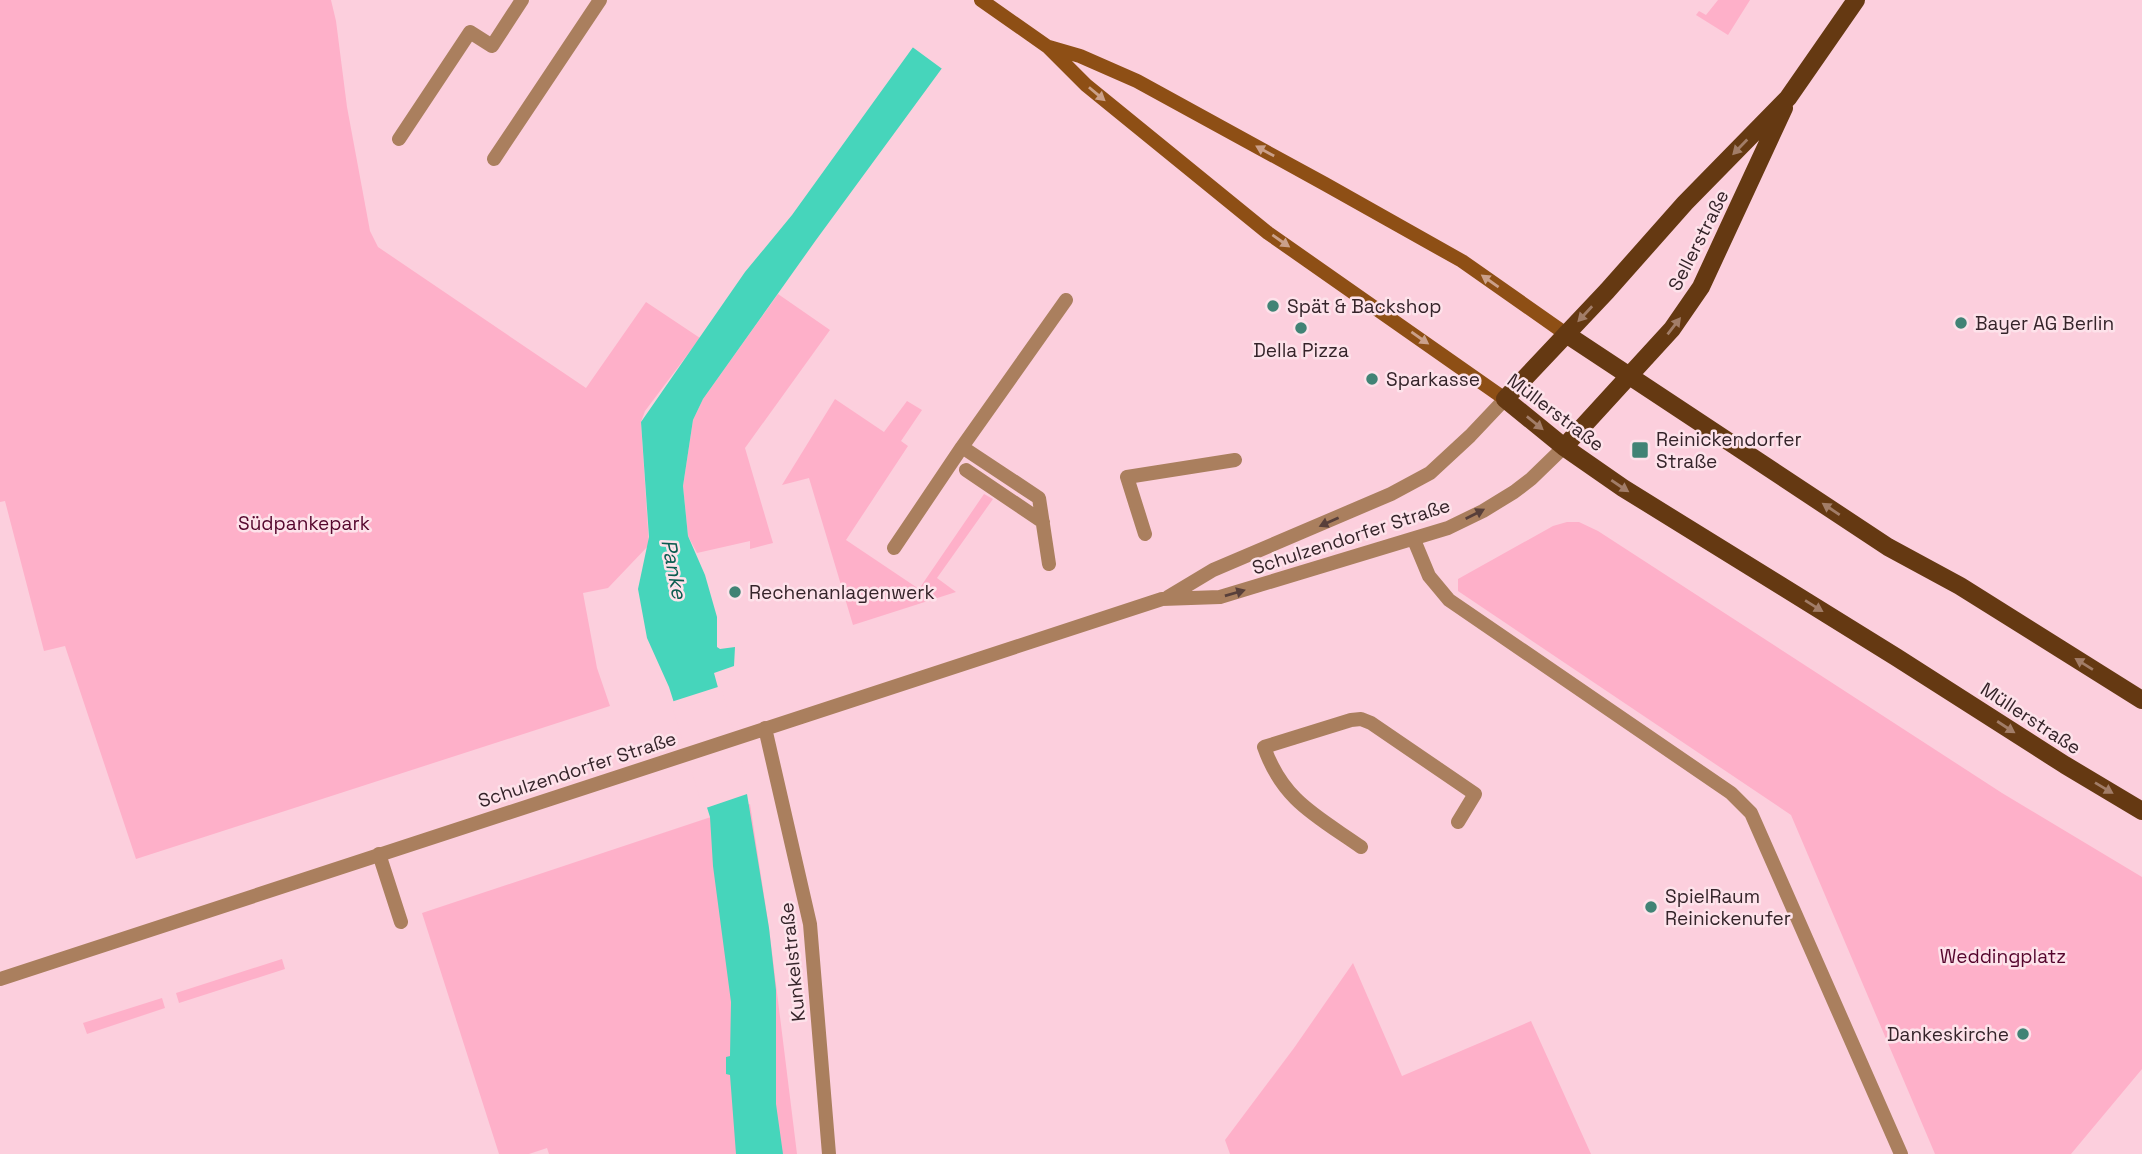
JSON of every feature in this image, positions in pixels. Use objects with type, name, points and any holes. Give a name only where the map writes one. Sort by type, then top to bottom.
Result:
[{"type":"main road","name":"Müllerstraße","points":[[981,0],[1048,47],[1086,85],[1268,233],[1505,399],[1564,447],[1623,488],[2142,811]]},
{"type":"main road","name":"Sellerstraße","points":[[1564,447],[1672,329],[1701,287],[1788,99],[1856,0]]},
{"type":"main road","name":"Müllerstraße","points":[[1048,47],[1080,56],[1137,81],[1462,261],[1628,377],[1888,547],[1960,586],[2142,700]]},
{"type":"main road","name":"Sellerstraße","points":[[1505,399],[1685,203],[1788,99]]},
{"type":"street","points":[[399,139],[470,32],[492,46],[522,0]]},
{"type":"street","points":[[494,159],[600,0]]},
{"type":"street","points":[[894,548],[1066,300]]},
{"type":"street","name":"Schulzendorfer Straße","points":[[0,979],[1167,597],[1213,570],[1391,494],[1430,472],[1470,436],[1505,399]]},
{"type":"street","points":[[962,447],[1039,498],[1049,564]]},
{"type":"street","name":"Schulzendorfer Straße","points":[[1167,597],[1220,597],[1448,528],[1514,492],[1564,447]]},
{"type":"street","points":[[1145,534],[1127,477],[1235,460]]},
{"type":"street","points":[[966,470],[1043,522]]},
{"type":"street","points":[[1414,540],[1429,576],[1448,600],[1731,793],[1751,813],[1901,1154]]},
{"type":"street","points":[[1361,847],[1292,797],[1279,782],[1264,747],[1361,719],[1371,723],[1475,794],[1458,822]]},
{"type":"street","name":"Kunkelstraße","points":[[765,728],[810,923],[829,1154]]},
{"type":"street","points":[[379,854],[401,922]]},
{"type":"green space","name":"Südpankepark","points":[[0,0],[331,0],[370,231],[378,247],[586,388],[646,302],[700,338],[645,411],[641,422],[649,545],[608,588],[583,593],[597,668],[610,706],[136,859],[65,646],[44,651],[5,501],[0,502]]},
{"type":"green space","points":[[1718,0],[1750,0],[1728,35],[1696,15],[1699,11],[1706,15]]},
{"type":"green space","points":[[778,294],[830,330],[745,448],[773,543],[750,549],[750,541],[697,553],[688,536],[683,486],[693,420],[703,399]]},
{"type":"green space","points":[[835,399],[884,432],[907,401],[922,410],[901,441],[908,446],[846,540],[919,589],[984,494],[993,499],[937,578],[956,592],[853,625],[809,478],[782,485]]},
{"type":"green space","name":"Weddingplatz","points":[[1579,522],[1598,531],[2002,793],[2142,877],[2142,1069],[2071,1154],[1935,1154],[1791,815],[1458,591],[1458,579],[1553,526]]},
{"type":"green space","points":[[750,804],[769,928],[797,1154],[549,1154],[547,1148],[529,1154],[499,1154],[422,913]]},
{"type":"green space","points":[[282,959],[285,969],[179,1003],[176,993]]},
{"type":"green space","points":[[1353,963],[1402,1076],[1531,1021],[1591,1154],[1230,1154],[1225,1140]]},
{"type":"green space","points":[[162,998],[165,1008],[87,1034],[83,1023]]},
{"type":"water","name":"Panke","points":[[947,0],[992,0],[816,240],[703,399],[693,420],[683,486],[688,536],[705,575],[717,617],[717,647],[735,647],[734,666],[714,673],[747,794],[769,928],[776,990],[776,1104],[783,1154],[736,1154],[730,1075],[726,1074],[726,1057],[730,1056],[731,1002],[713,866],[710,817],[669,687],[647,638],[638,589],[649,537],[641,422],[745,272],[792,215]]},
{"type":"pier","points":[[943,0],[995,0],[945,71],[911,46]]},
{"type":"pier","points":[[721,686],[750,793],[703,809],[671,702]]},
{"type":"place","name":"Spät & Backshop","points":[[1273,306]]},
{"type":"place","name":"Bayer AG Berlin","points":[[1961,323]]},
{"type":"place","name":"Della Pizza","points":[[1301,328]]},
{"type":"place","name":"Sparkasse","points":[[1372,379]]},
{"type":"place","name":"Reinickendorfer Straße","points":[[1640,450]]},
{"type":"place","name":"Rechenanlagenwerk","points":[[735,592]]},
{"type":"place","name":"SpielRaum Reinickenufer","points":[[1651,907]]},
{"type":"place","name":"Dankeskirche","points":[[2023,1034]]}]
